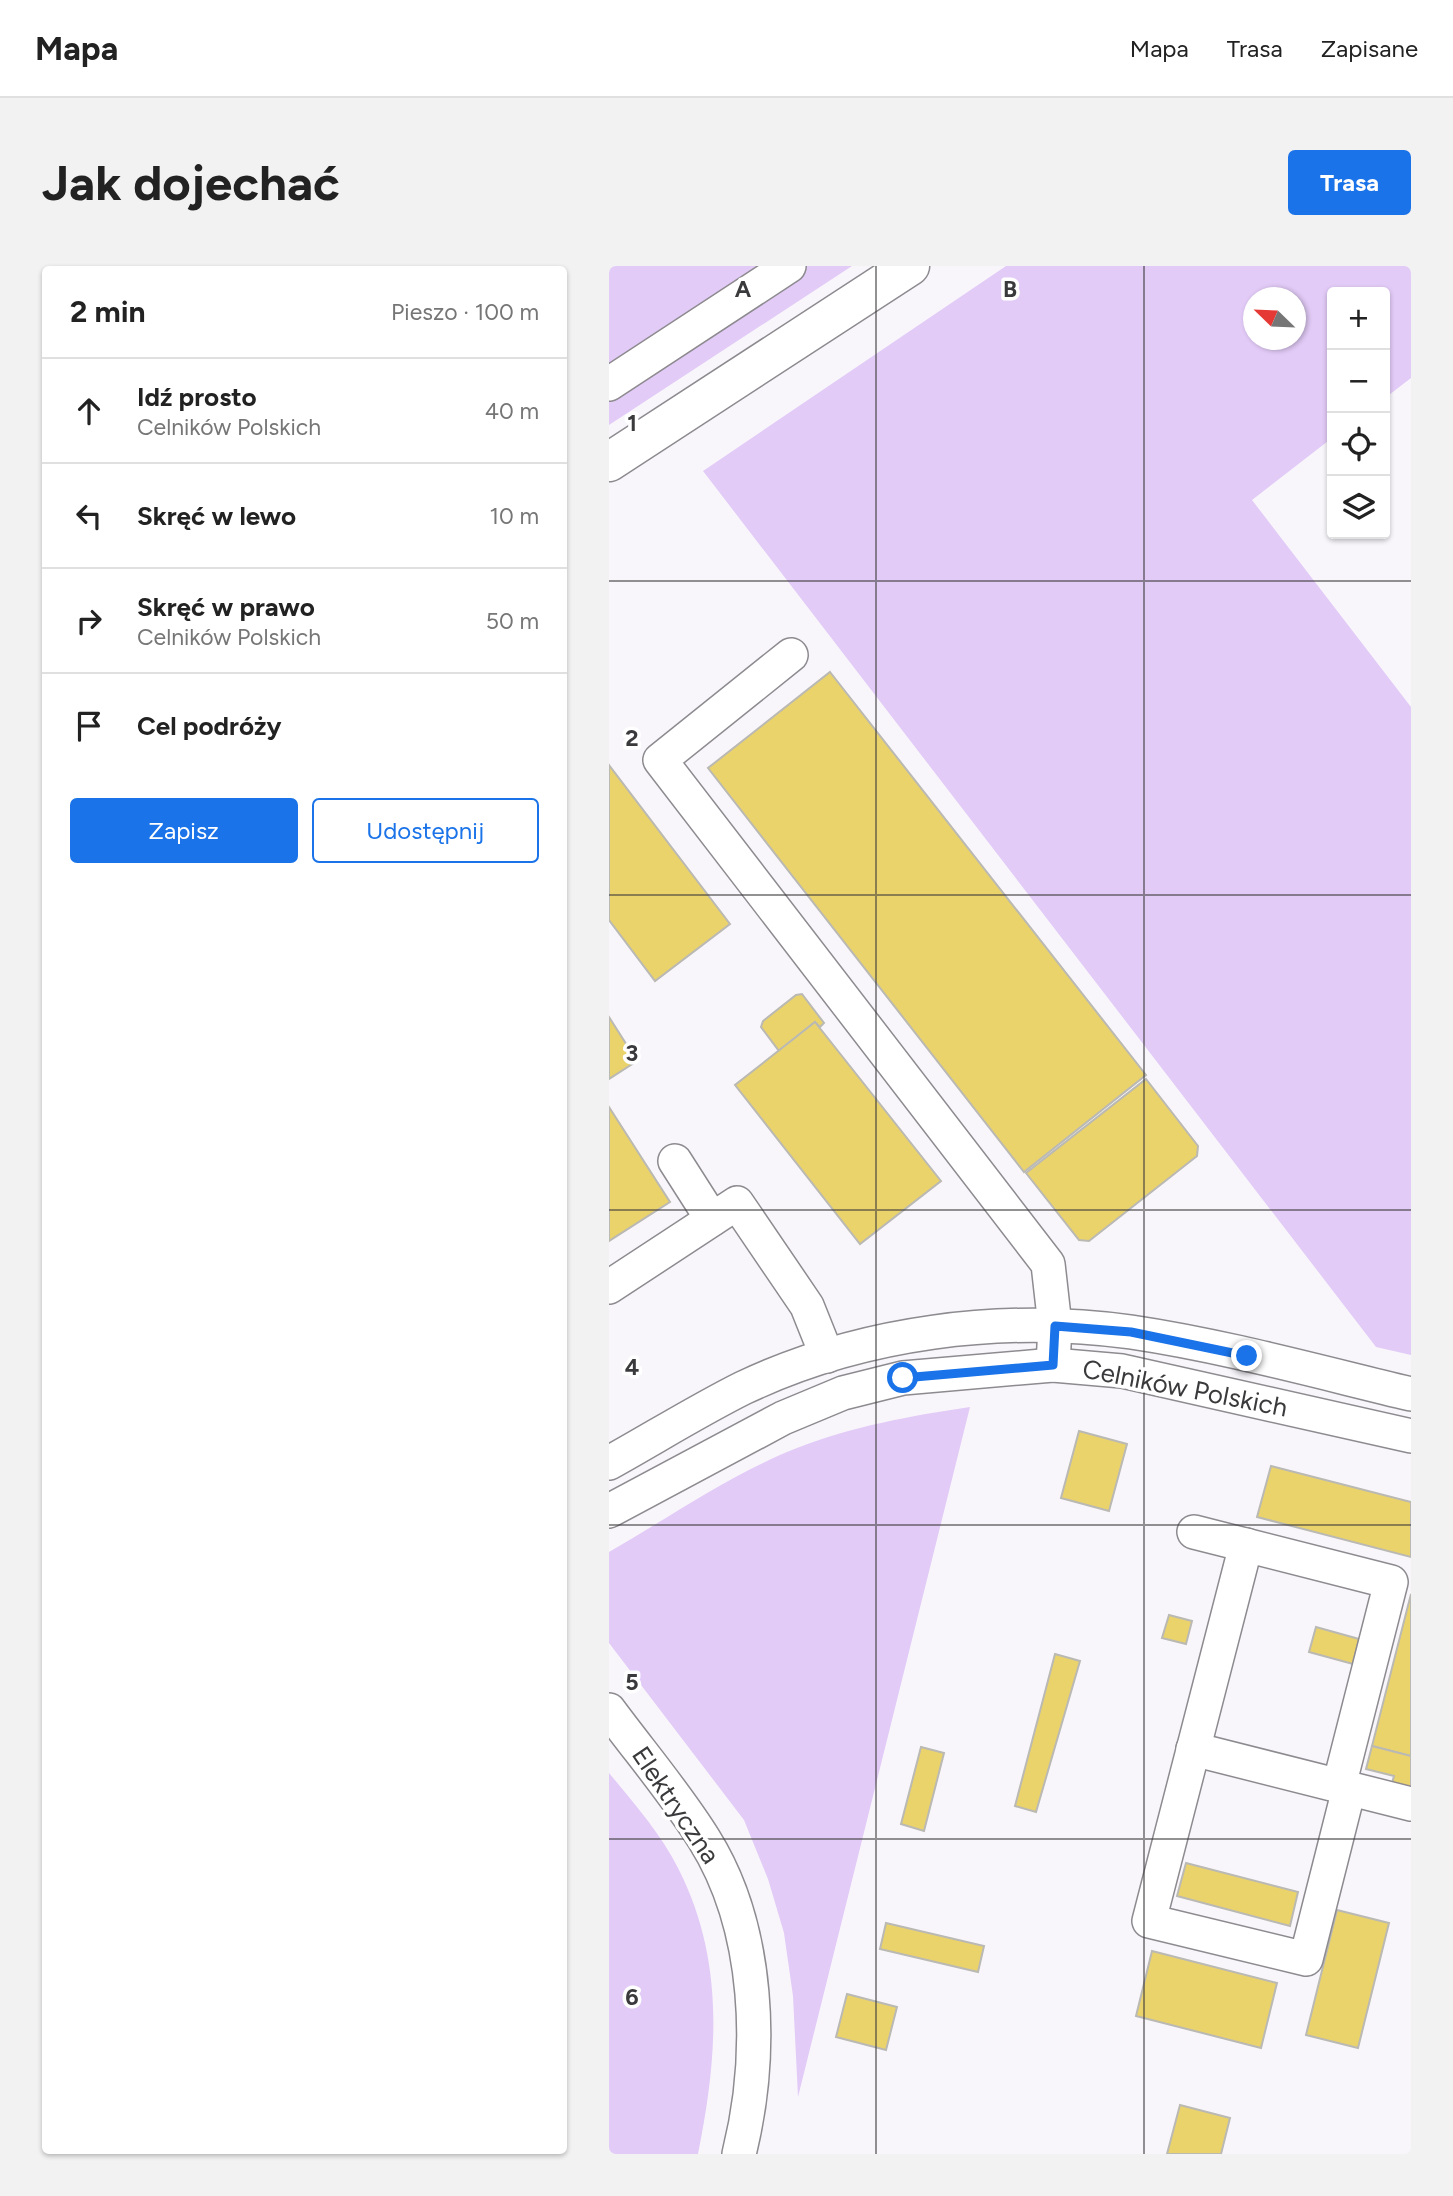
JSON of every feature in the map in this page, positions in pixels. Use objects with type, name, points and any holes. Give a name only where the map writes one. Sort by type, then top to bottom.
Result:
[{"type":"highway","points":[[609,462],[909,266]]},
{"type":"street","points":[[609,384],[789,266]]},
{"type":"street","points":[[791,656],[660,760],[1048,1264],[1055,1326],[1053,1365]]},
{"type":"street","points":[[675,1161],[712,1219]]},
{"type":"street","points":[[609,1287],[737,1203],[807,1306],[827,1356]]},
{"type":"street","name":"Celników Polskich","points":[[609,1463],[744,1388],[827,1356],[916,1334],[1004,1326],[1055,1326],[1131,1332],[1411,1394]]},
{"type":"street","name":"Celników Polskich","points":[[609,1511],[783,1418],[843,1394],[903,1378],[1053,1365],[1122,1371],[1411,1436]]},
{"type":"street","points":[[1194,1532],[1246,1545],[1391,1582],[1306,1959],[1149,1921],[1246,1545]]},
{"type":"street","name":"Elektryczna","points":[[609,1710],[705,1839],[726,1884],[749,1965],[755,2035],[752,2085],[739,2154]]},
{"type":"street","points":[[1193,1749],[1411,1804]]},
{"type":"shaded area","points":[[609,266],[852,266],[609,425]]},
{"type":"shaded area","points":[[1006,266],[1411,266],[1411,378],[1390,394],[1390,287],[1327,287],[1327,442],[1252,500],[1411,707],[1411,1355],[1376,1347],[703,471]]},
{"type":"shaded area","points":[[970,1407],[798,2097],[793,1996],[784,1933],[768,1879],[744,1820],[609,1643],[609,1552],[772,1458],[840,1434],[882,1423]]},
{"type":"shaded area","points":[[609,1773],[671,1855],[693,1903],[704,1938],[713,2008],[713,2044],[698,2154],[609,2154]]},
{"type":"building","points":[[830,672],[1146,1075],[1024,1172],[708,768]]},
{"type":"building","points":[[609,765],[730,924],[655,981],[609,920]]},
{"type":"building","points":[[802,994],[824,1023],[820,1027],[815,1022],[779,1051],[761,1027],[763,1021],[796,995]]},
{"type":"building","points":[[609,1017],[637,1061],[609,1079]]},
{"type":"building","points":[[815,1022],[941,1181],[860,1244],[735,1085]]},
{"type":"building","points":[[1146,1079],[1198,1146],[1197,1156],[1089,1241],[1079,1240],[1026,1173]]},
{"type":"building","points":[[609,1107],[670,1202],[609,1241]]},
{"type":"building","points":[[1079,1431],[1127,1444],[1109,1511],[1061,1498]]},
{"type":"building","points":[[1271,1466],[1411,1502],[1411,1557],[1257,1517]]},
{"type":"building","points":[[1411,1594],[1411,1756],[1372,1746]]},
{"type":"building","points":[[1169,1615],[1192,1621],[1186,1644],[1162,1638]]},
{"type":"building","points":[[1316,1627],[1359,1639],[1353,1664],[1309,1652]]},
{"type":"building","points":[[1055,1654],[1080,1661],[1036,1812],[1015,1806]]},
{"type":"building","points":[[1372,1746],[1411,1756],[1411,1787],[1392,1783],[1394,1776],[1366,1769]]},
{"type":"building","points":[[921,1747],[944,1753],[924,1831],[901,1824]]},
{"type":"building","points":[[1186,1863],[1298,1892],[1290,1926],[1177,1896]]},
{"type":"building","points":[[1337,1910],[1389,1923],[1358,2048],[1306,2035]]},
{"type":"building","points":[[886,1923],[984,1946],[978,1972],[880,1949]]},
{"type":"building","points":[[1152,1951],[1277,1983],[1261,2048],[1136,2016]]},
{"type":"building","points":[[847,1994],[897,2007],[886,2050],[836,2037]]},
{"type":"building","points":[[1180,2105],[1230,2118],[1221,2154],[1167,2154]]},
{"type":"route","points":[[903,1378],[1053,1365],[1055,1326],[1131,1332],[1247,1356]]}]
